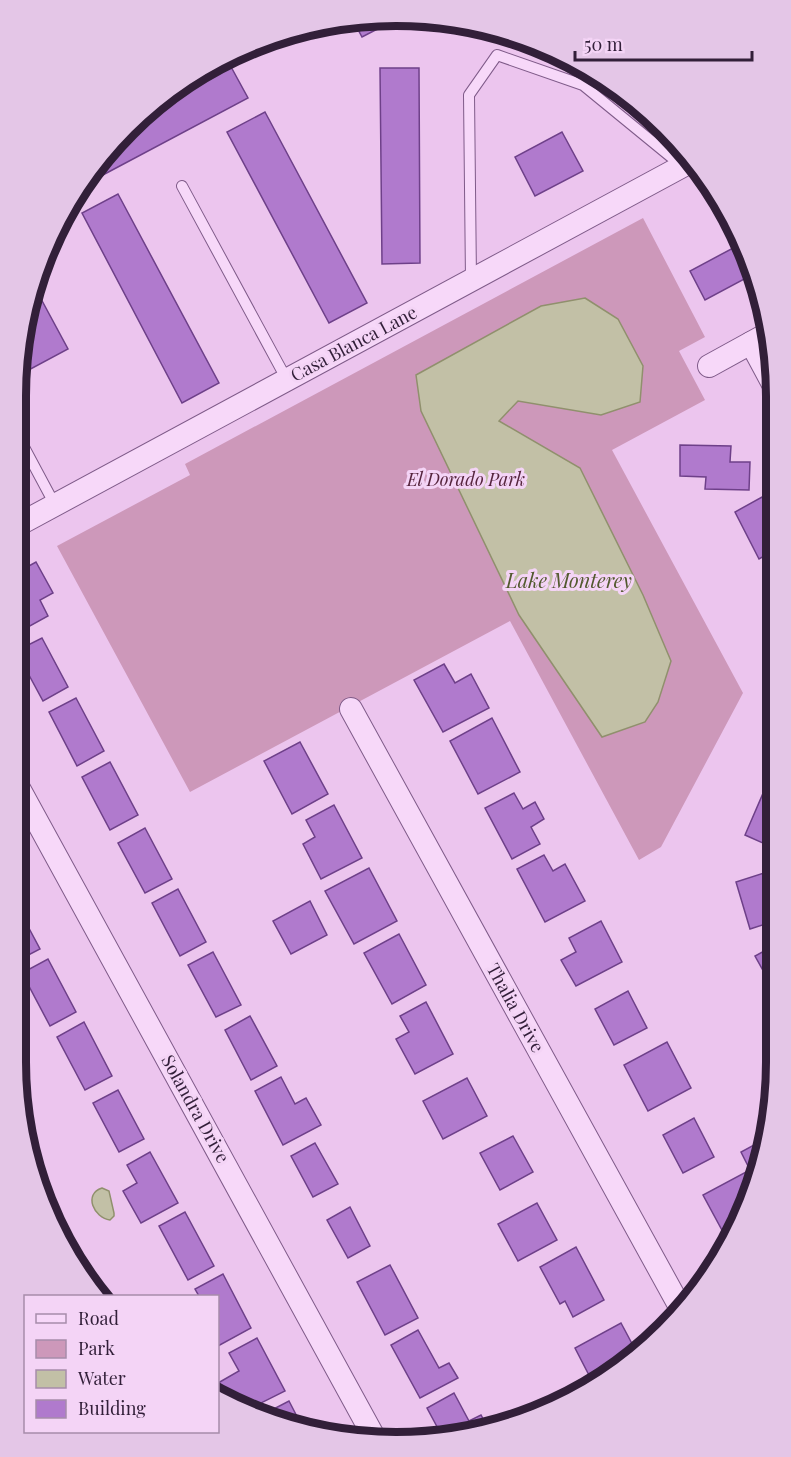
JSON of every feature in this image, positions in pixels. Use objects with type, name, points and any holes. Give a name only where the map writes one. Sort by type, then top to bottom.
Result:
[{"type":"street","name":"Casa Blanca Lane","points":[[25,521],[684,164]]},
{"type":"street","points":[[709,366],[760,338]]},
{"type":"street","name":"Thalia Drive","points":[[351,709],[677,1301]]},
{"type":"street","name":"Solandra Drive","points":[[25,799],[371,1431]]},
{"type":"lane","points":[[471,280],[469,95],[497,55],[583,85],[677,155]]},
{"type":"lane","points":[[182,186],[287,380]]},
{"type":"lane","points":[[25,449],[55,505]]},
{"type":"green space","name":"El Dorado Park","points":[[643,218],[705,337],[679,351],[705,400],[612,450],[743,693],[661,847],[639,860],[510,621],[190,792],[57,546],[190,475],[185,464]]},
{"type":"water","name":"Lake Monterey","points":[[585,298],[618,319],[643,366],[640,402],[601,415],[518,401],[499,421],[580,468],[643,595],[671,661],[658,702],[645,722],[602,737],[519,615],[421,411],[416,375],[541,306]]},
{"type":"water","points":[[102,1188],[109,1191],[114,1213],[110,1220],[99,1215],[93,1206],[93,1195]]},
{"type":"building","points":[[383,26],[362,37],[357,28]]},
{"type":"building","points":[[230,65],[248,98],[96,179],[117,152],[152,117],[210,76]]},
{"type":"building","points":[[380,68],[419,68],[420,263],[382,264]]},
{"type":"building","points":[[265,112],[367,303],[329,323],[227,132]]},
{"type":"building","points":[[562,132],[583,171],[535,196],[515,157]]},
{"type":"building","points":[[118,194],[219,383],[182,403],[82,213]]},
{"type":"building","points":[[734,248],[746,278],[705,300],[690,271]]},
{"type":"building","points":[[39,296],[68,349],[26,371]]},
{"type":"building","points":[[680,445],[731,446],[730,462],[750,462],[749,490],[705,489],[706,477],[680,476]]},
{"type":"building","points":[[762,497],[766,505],[766,555],[759,559],[735,512]]},
{"type":"building","points":[[36,562],[53,593],[40,600],[48,616],[25,629],[25,568]]},
{"type":"building","points":[[42,638],[68,687],[43,701],[25,668],[25,646]]},
{"type":"building","points":[[444,664],[455,683],[471,674],[489,708],[443,732],[414,680]]},
{"type":"building","points":[[76,698],[104,751],[77,766],[49,712]]},
{"type":"building","points":[[492,718],[520,772],[478,794],[450,741]]},
{"type":"building","points":[[300,742],[328,794],[292,814],[264,761]]},
{"type":"building","points":[[110,762],[138,815],[110,830],[82,777]]},
{"type":"building","points":[[764,791],[766,792],[766,844],[745,835]]},
{"type":"building","points":[[514,793],[523,809],[535,802],[544,819],[531,827],[540,844],[512,859],[485,808]]},
{"type":"building","points":[[334,805],[362,858],[321,879],[303,844],[315,837],[306,820]]},
{"type":"building","points":[[145,828],[172,879],[145,893],[118,843]]},
{"type":"building","points":[[544,855],[553,871],[565,864],[585,901],[545,922],[517,869]]},
{"type":"building","points":[[369,868],[397,921],[354,944],[325,891]]},
{"type":"building","points":[[766,872],[766,924],[750,929],[736,882]]},
{"type":"building","points":[[178,889],[206,942],[180,956],[152,903]]},
{"type":"building","points":[[310,901],[327,935],[291,954],[273,921]]},
{"type":"building","points":[[25,921],[40,949],[25,957]]},
{"type":"building","points":[[601,921],[622,962],[576,986],[561,960],[576,952],[569,938]]},
{"type":"building","points":[[399,934],[426,985],[392,1004],[364,953]]},
{"type":"building","points":[[766,950],[766,976],[755,956]]},
{"type":"building","points":[[213,952],[241,1005],[216,1017],[188,965]]},
{"type":"building","points":[[48,959],[76,1012],[50,1026],[25,979],[25,971]]},
{"type":"building","points":[[628,991],[647,1028],[614,1045],[595,1009]]},
{"type":"building","points":[[426,1002],[453,1054],[415,1074],[396,1039],[409,1032],[400,1016]]},
{"type":"building","points":[[250,1016],[277,1066],[251,1080],[225,1030]]},
{"type":"building","points":[[84,1022],[112,1076],[85,1090],[57,1037]]},
{"type":"building","points":[[667,1042],[691,1088],[648,1111],[624,1065]]},
{"type":"building","points":[[281,1077],[295,1104],[306,1098],[321,1125],[283,1145],[255,1091]]},
{"type":"building","points":[[467,1078],[487,1116],[443,1139],[423,1101]]},
{"type":"building","points":[[118,1090],[144,1139],[119,1152],[93,1103]]},
{"type":"building","points":[[694,1118],[714,1157],[683,1173],[663,1135]]},
{"type":"building","points":[[513,1136],[533,1172],[500,1190],[480,1153]]},
{"type":"building","points":[[315,1143],[338,1184],[313,1197],[291,1156]]},
{"type":"building","points":[[756,1144],[749,1169],[741,1152]]},
{"type":"building","points":[[150,1152],[178,1203],[141,1223],[123,1191],[137,1183],[127,1165]]},
{"type":"building","points":[[749,1171],[723,1232],[703,1195]]},
{"type":"building","points":[[537,1203],[557,1240],[518,1261],[498,1224]]},
{"type":"building","points":[[350,1207],[370,1246],[348,1258],[327,1220]]},
{"type":"building","points":[[185,1212],[214,1266],[188,1280],[159,1226]]},
{"type":"building","points":[[576,1247],[604,1300],[573,1317],[565,1301],[560,1304],[540,1267]]},
{"type":"building","points":[[390,1265],[418,1318],[385,1335],[357,1282]]},
{"type":"building","points":[[223,1274],[251,1328],[219,1345],[219,1295],[198,1295],[195,1289]]},
{"type":"building","points":[[621,1323],[633,1345],[589,1376],[575,1348]]},
{"type":"building","points":[[418,1330],[439,1368],[449,1363],[458,1378],[420,1398],[391,1345]]},
{"type":"building","points":[[257,1338],[285,1391],[258,1405],[219,1386],[219,1382],[239,1371],[229,1353]]},
{"type":"building","points":[[454,1393],[469,1421],[481,1415],[484,1421],[438,1429],[427,1408]]},
{"type":"building","points":[[289,1401],[298,1418],[277,1412],[272,1410]]}]
